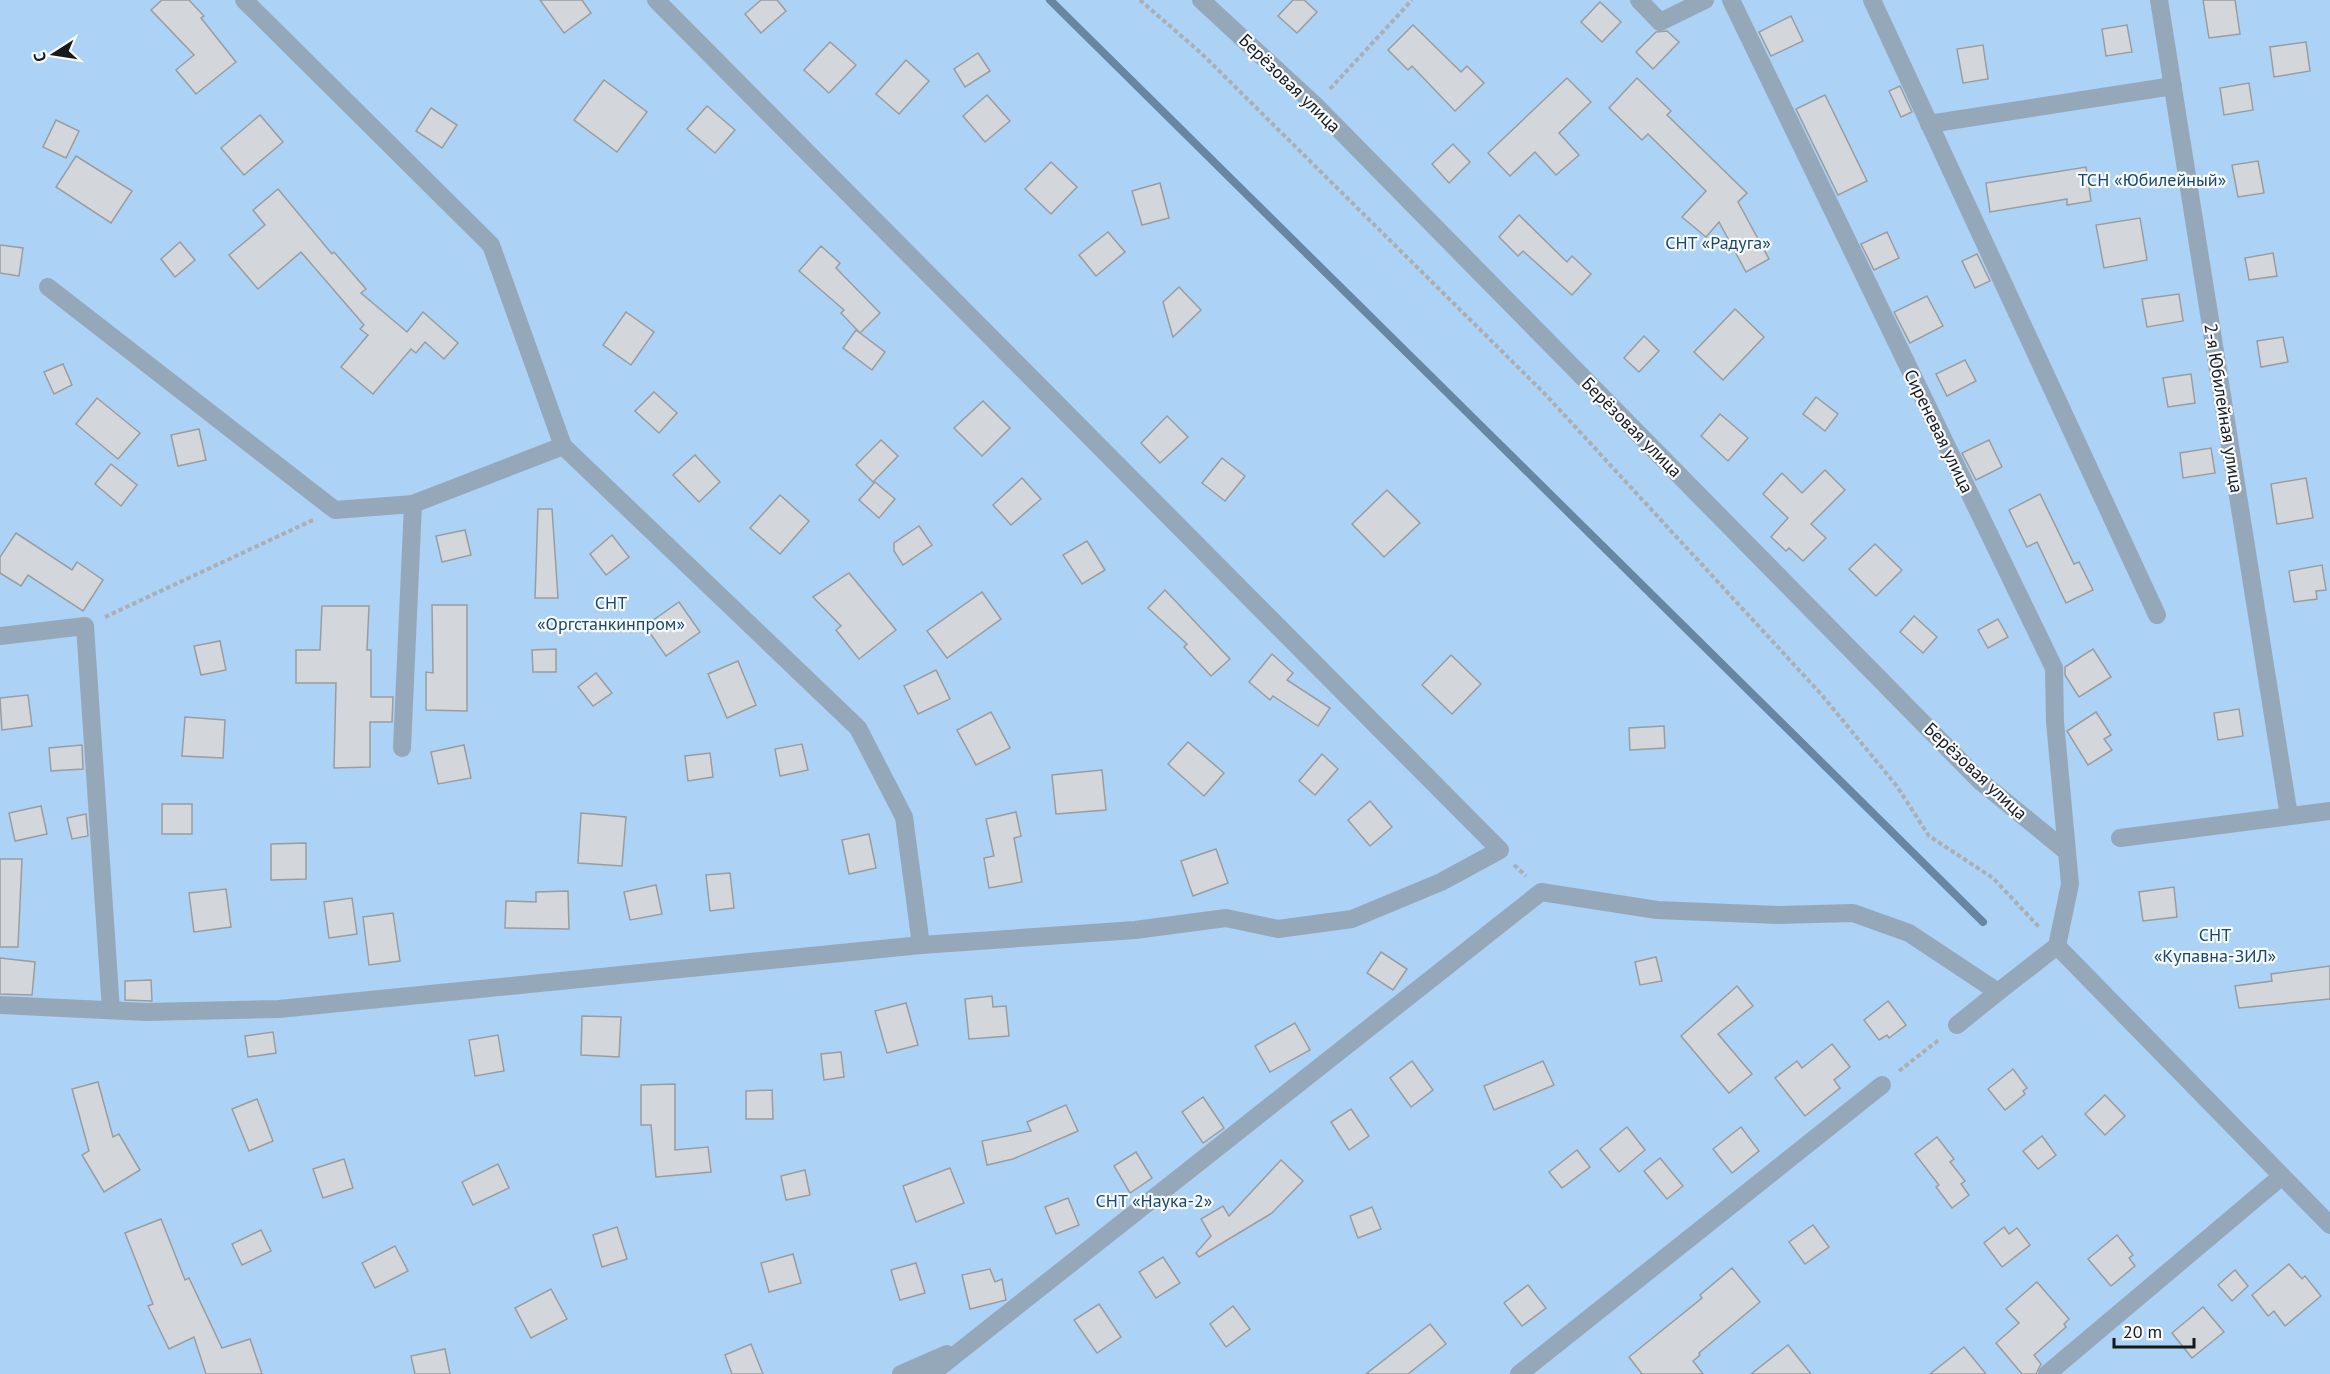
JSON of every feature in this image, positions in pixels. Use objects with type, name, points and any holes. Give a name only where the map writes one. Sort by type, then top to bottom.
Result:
[{"type":"street","points":[[244,0],[491,245],[563,446],[858,728],[904,817],[921,945]]},
{"type":"street","points":[[0,1005],[111,1010],[279,1009],[921,945],[1135,930],[1226,918],[1278,929],[1352,919],[1441,882],[1500,850],[656,0]]},
{"type":"street","name":"Берёзовая улица","points":[[1202,0],[1315,105],[1980,781],[2066,851]]},
{"type":"street","points":[[1639,0],[1660,22],[1705,0]]},
{"type":"street","name":"Сиреневая улица","points":[[1731,0],[2054,668],[2055,722],[2070,884],[2057,946]]},
{"type":"street","points":[[1872,0],[2157,615]]},
{"type":"street","name":"2-я Юбилейная улица","points":[[2159,0],[2289,816]]},
{"type":"street","points":[[1929,124],[2173,86]]},
{"type":"street","points":[[48,287],[335,510],[413,504],[563,446]]},
{"type":"street","points":[[402,748],[413,504]]},
{"type":"street","points":[[0,636],[85,626],[111,1010]]},
{"type":"street","points":[[2120,838],[2330,811]]},
{"type":"street","points":[[932,1374],[1541,892],[1658,910],[1778,915],[1853,913],[1909,933],[1998,992]]},
{"type":"street","points":[[1957,1025],[2057,946],[2330,1225]]},
{"type":"street","points":[[1518,1374],[1882,1085]]},
{"type":"street","points":[[2047,1374],[2282,1176]]},
{"type":"street","points":[[901,1374],[970,1343]]},
{"type":"path","points":[[1140,0],[1201,53],[1545,394],[1821,694],[1896,785],[1929,836],[1993,878],[2057,946]]},
{"type":"path","points":[[1315,105],[1412,0]]},
{"type":"path","points":[[85,626],[335,510]]},
{"type":"path","points":[[1500,850],[1541,892]]},
{"type":"path","points":[[1882,1085],[1957,1025]]},
{"type":"green space","points":[[0,0],[2330,0],[2330,1374],[0,1374]]},
{"type":"building","points":[[162,0],[189,0],[204,16],[201,18],[236,62],[196,94],[176,70],[194,55],[151,10]]},
{"type":"building","points":[[540,0],[582,0],[591,13],[564,33]]},
{"type":"building","points":[[761,0],[777,0],[786,11],[761,33],[745,14]]},
{"type":"building","points":[[1293,0],[1304,0],[1317,12],[1297,33],[1278,16]]},
{"type":"building","points":[[2203,0],[2235,0],[2240,34],[2209,38]]},
{"type":"building","points":[[1600,2],[1621,22],[1602,42],[1581,22]]},
{"type":"building","points":[[1791,16],[1803,41],[1771,56],[1759,32]]},
{"type":"building","points":[[1413,25],[1461,72],[1467,66],[1484,83],[1455,111],[1412,66],[1408,70],[1388,50]]},
{"type":"building","points":[[2127,25],[2132,52],[2106,56],[2102,29]]},
{"type":"building","points":[[1667,31],[1679,42],[1653,69],[1636,52],[1656,32]]},
{"type":"building","points":[[830,42],[856,65],[829,93],[804,70]]},
{"type":"building","points":[[2306,42],[2310,71],[2274,77],[2270,47]]},
{"type":"building","points":[[1983,45],[1988,79],[1963,83],[1957,49]]},
{"type":"building","points":[[978,53],[990,71],[965,87],[954,69]]},
{"type":"building","points":[[906,60],[929,81],[899,114],[876,94]]},
{"type":"building","points":[[1567,78],[1591,102],[1559,133],[1579,155],[1556,175],[1535,152],[1510,176],[1488,153]]},
{"type":"building","points":[[1637,78],[1671,111],[1667,115],[1747,193],[1738,202],[1769,259],[1746,272],[1719,222],[1706,237],[1682,217],[1706,191],[1648,134],[1642,140],[1609,108]]},
{"type":"building","points":[[604,80],[647,112],[617,152],[574,120]]},
{"type":"building","points":[[2249,83],[2253,110],[2224,115],[2220,88]]},
{"type":"building","points":[[1900,86],[1912,112],[1901,117],[1889,91]]},
{"type":"building","points":[[987,95],[1010,121],[985,142],[963,116]]},
{"type":"building","points":[[1825,95],[1867,181],[1838,195],[1796,109]]},
{"type":"building","points":[[707,106],[735,130],[715,153],[687,129]]},
{"type":"building","points":[[431,108],[457,125],[442,148],[416,131]]},
{"type":"building","points":[[260,115],[283,142],[244,175],[221,148]]},
{"type":"building","points":[[56,120],[79,131],[66,158],[43,147]]},
{"type":"building","points":[[1453,144],[1470,162],[1449,183],[1432,164]]},
{"type":"building","points":[[76,156],[132,191],[111,223],[56,187]]},
{"type":"building","points":[[2258,161],[2264,193],[2238,197],[2232,165]]},
{"type":"building","points":[[1051,162],[1077,187],[1051,214],[1025,189]]},
{"type":"building","points":[[2086,167],[2091,201],[2067,205],[2067,199],[1990,212],[1986,183]]},
{"type":"building","points":[[1160,183],[1169,218],[1142,225],[1132,191]]},
{"type":"building","points":[[278,189],[332,254],[334,252],[366,289],[361,293],[407,332],[423,312],[458,343],[444,359],[425,342],[416,353],[411,349],[373,394],[341,367],[368,335],[360,329],[364,325],[301,252],[258,289],[229,255],[265,225],[253,210]]},
{"type":"building","points":[[1519,215],[1567,262],[1572,256],[1591,274],[1572,295],[1523,251],[1518,256],[1499,237]]},
{"type":"building","points":[[2140,218],[2147,260],[2104,268],[2096,225]]},
{"type":"building","points":[[1108,232],[1125,252],[1096,276],[1079,255]]},
{"type":"building","points":[[1887,232],[1899,258],[1874,270],[1861,244]]},
{"type":"building","points":[[180,242],[195,260],[175,277],[161,259]]},
{"type":"building","points":[[0,245],[23,248],[19,276],[0,273]]},
{"type":"building","points":[[821,246],[840,263],[836,268],[880,313],[860,333],[841,313],[844,310],[799,271]]},
{"type":"building","points":[[2273,253],[2277,276],[2249,280],[2245,258]]},
{"type":"building","points":[[1977,254],[1990,281],[1975,288],[1962,261]]},
{"type":"building","points":[[1179,287],[1201,310],[1173,337],[1163,302]]},
{"type":"building","points":[[2179,294],[2183,321],[2147,327],[2142,299]]},
{"type":"building","points":[[1927,296],[1943,326],[1910,343],[1894,312]]},
{"type":"building","points":[[1735,309],[1764,337],[1723,380],[1694,352]]},
{"type":"building","points":[[626,312],[654,332],[631,365],[603,345]]},
{"type":"building","points":[[856,330],[885,352],[872,370],[843,348]]},
{"type":"building","points":[[1644,336],[1659,351],[1639,372],[1624,358]]},
{"type":"building","points":[[2283,337],[2288,362],[2261,367],[2257,341]]},
{"type":"building","points":[[1965,360],[1976,381],[1947,396],[1936,374]]},
{"type":"building","points":[[63,364],[72,385],[54,394],[44,372]]},
{"type":"building","points":[[2191,374],[2195,403],[2168,407],[2163,378]]},
{"type":"building","points":[[654,392],[677,413],[659,433],[635,411]]},
{"type":"building","points":[[1816,397],[1838,414],[1825,431],[1803,414]]},
{"type":"building","points":[[97,398],[140,433],[118,459],[76,424]]},
{"type":"building","points":[[983,401],[1010,428],[982,456],[954,428]]},
{"type":"building","points":[[1720,414],[1748,438],[1728,461],[1701,436]]},
{"type":"building","points":[[1167,416],[1188,437],[1160,463],[1141,443]]},
{"type":"building","points":[[199,429],[206,460],[178,466],[171,435]]},
{"type":"building","points":[[881,440],[898,456],[873,482],[856,465]]},
{"type":"building","points":[[1989,440],[2002,467],[1976,480],[1962,453]]},
{"type":"building","points":[[2211,448],[2215,473],[2183,478],[2180,453]]},
{"type":"building","points":[[695,455],[720,482],[699,502],[673,475]]},
{"type":"building","points":[[1222,458],[1245,476],[1225,501],[1202,483]]},
{"type":"building","points":[[111,464],[137,485],[121,506],[95,484]]},
{"type":"building","points":[[1825,470],[1845,490],[1811,524],[1826,538],[1803,561],[1789,548],[1786,551],[1771,537],[1788,518],[1763,494],[1782,473],[1802,493]]},
{"type":"building","points":[[1022,478],[1041,499],[1011,525],[993,505]]},
{"type":"building","points":[[2306,478],[2313,518],[2277,524],[2271,484]]},
{"type":"building","points":[[875,482],[895,499],[879,518],[859,500]]},
{"type":"building","points":[[1387,490],[1420,523],[1384,557],[1352,524]]},
{"type":"building","points":[[2040,494],[2074,564],[2079,562],[2093,590],[2066,603],[2037,542],[2027,547],[2009,510]]},
{"type":"building","points":[[780,495],[809,521],[780,554],[750,528]]},
{"type":"building","points":[[538,509],[552,509],[558,598],[535,598]]},
{"type":"building","points":[[919,526],[932,545],[903,565],[894,551],[894,543]]},
{"type":"building","points":[[465,530],[471,555],[442,562],[436,536]]},
{"type":"building","points":[[16,533],[72,570],[77,562],[103,580],[83,611],[28,575],[21,586],[0,573],[0,557]]},
{"type":"building","points":[[612,535],[629,557],[606,575],[590,554]]},
{"type":"building","points":[[1087,541],[1105,570],[1082,584],[1063,555]]},
{"type":"building","points":[[1875,544],[1902,570],[1876,596],[1849,569]]},
{"type":"building","points":[[2322,565],[2326,590],[2316,591],[2317,599],[2294,602],[2289,571]]},
{"type":"building","points":[[849,573],[896,630],[859,659],[836,630],[841,626],[813,597]]},
{"type":"building","points":[[1165,590],[1230,659],[1211,676],[1184,647],[1187,644],[1148,608]]},
{"type":"building","points":[[982,592],[1001,619],[947,658],[927,631]]},
{"type":"building","points":[[679,602],[700,632],[666,656],[645,626]]},
{"type":"building","points":[[432,605],[467,605],[467,711],[426,710],[426,672],[433,673]]},
{"type":"building","points":[[322,606],[369,606],[367,650],[371,650],[371,697],[393,697],[392,722],[370,722],[370,767],[334,768],[336,683],[296,683],[296,650],[320,650]]},
{"type":"building","points":[[1914,616],[1937,637],[1923,653],[1900,632]]},
{"type":"building","points":[[1998,619],[2008,637],[1988,648],[1978,630]]},
{"type":"building","points":[[220,641],[226,670],[201,675],[194,646]]},
{"type":"building","points":[[556,649],[556,672],[533,672],[532,650]]},
{"type":"building","points":[[2093,649],[2111,677],[2079,697],[2065,675],[2065,667]]},
{"type":"building","points":[[1272,654],[1293,673],[1287,680],[1330,708],[1318,726],[1273,696],[1270,700],[1249,682]]},
{"type":"building","points":[[1451,655],[1481,684],[1452,714],[1422,685]]},
{"type":"building","points":[[738,661],[756,705],[727,718],[708,674]]},
{"type":"building","points":[[936,670],[950,699],[918,714],[904,686]]},
{"type":"building","points":[[596,673],[612,693],[593,706],[578,687]]},
{"type":"building","points":[[28,695],[32,726],[2,730],[0,698]]},
{"type":"building","points":[[2239,709],[2243,736],[2218,740],[2214,713]]},
{"type":"building","points":[[991,712],[1010,748],[976,765],[957,730]]},
{"type":"building","points":[[2096,712],[2111,735],[2104,739],[2112,750],[2088,765],[2067,731]]},
{"type":"building","points":[[185,717],[225,720],[223,758],[182,756]]},
{"type":"building","points":[[1664,726],[1665,748],[1630,750],[1629,728]]},
{"type":"building","points":[[1188,742],[1224,773],[1204,796],[1168,764]]},
{"type":"building","points":[[802,744],[808,770],[780,776],[775,749]]},
{"type":"building","points":[[82,745],[83,769],[51,771],[49,748]]},
{"type":"building","points":[[464,745],[471,778],[438,784],[431,752]]},
{"type":"building","points":[[710,753],[713,777],[688,781],[685,756]]},
{"type":"building","points":[[1322,754],[1338,769],[1315,795],[1299,781]]},
{"type":"building","points":[[1102,770],[1106,810],[1056,814],[1052,775]]},
{"type":"building","points":[[1370,801],[1392,827],[1370,846],[1348,820]]},
{"type":"building","points":[[162,804],[192,804],[192,834],[162,834]]},
{"type":"building","points":[[41,806],[47,834],[15,841],[9,813]]},
{"type":"building","points":[[1016,812],[1021,836],[1014,838],[1022,882],[989,888],[984,858],[994,856],[986,819]]},
{"type":"building","points":[[581,813],[626,817],[622,866],[578,863]]},
{"type":"building","points":[[86,814],[88,836],[72,839],[67,818]]},
{"type":"building","points":[[869,834],[876,868],[849,874],[842,840]]},
{"type":"building","points":[[306,843],[306,879],[271,880],[271,844]]},
{"type":"building","points":[[1216,849],[1228,883],[1193,896],[1181,861]]},
{"type":"building","points":[[0,859],[22,859],[18,947],[0,947]]},
{"type":"building","points":[[730,873],[734,908],[710,911],[706,875]]},
{"type":"building","points":[[656,885],[662,914],[630,920],[624,892]]},
{"type":"building","points":[[2174,887],[2177,917],[2143,921],[2139,892]]},
{"type":"building","points":[[226,889],[231,927],[194,932],[189,893]]},
{"type":"building","points":[[568,891],[569,929],[505,928],[506,901],[536,902],[536,892]]},
{"type":"building","points":[[352,898],[357,934],[329,938],[324,902]]},
{"type":"building","points":[[393,913],[400,961],[369,965],[363,917]]},
{"type":"building","points":[[1381,952],[1407,969],[1393,990],[1367,973]]},
{"type":"building","points":[[1656,957],[1662,981],[1640,985],[1635,962]]},
{"type":"building","points":[[0,958],[35,962],[32,995],[0,994]]},
{"type":"building","points":[[2330,966],[2330,999],[2239,1008],[2235,986],[2272,981],[2271,974]]},
{"type":"building","points":[[151,980],[152,1001],[125,1000],[125,981]]},
{"type":"building","points":[[1737,986],[1753,1006],[1718,1034],[1752,1074],[1729,1093],[1681,1036]]},
{"type":"building","points":[[992,996],[993,1007],[1006,1006],[1009,1036],[969,1039],[965,999]]},
{"type":"building","points":[[1888,1001],[1906,1025],[1889,1038],[1887,1035],[1879,1040],[1864,1020]]},
{"type":"building","points":[[906,1003],[918,1045],[887,1053],[875,1011]]},
{"type":"building","points":[[582,1016],[621,1017],[619,1057],[581,1055]]},
{"type":"building","points":[[1295,1023],[1310,1050],[1270,1072],[1255,1046]]},
{"type":"building","points":[[273,1032],[276,1053],[248,1057],[245,1036]]},
{"type":"building","points":[[498,1035],[504,1071],[475,1076],[469,1040]]},
{"type":"building","points":[[1832,1044],[1850,1067],[1834,1080],[1840,1088],[1805,1116],[1775,1078],[1797,1061],[1802,1068]]},
{"type":"building","points":[[841,1052],[844,1077],[824,1080],[821,1054]]},
{"type":"building","points":[[1412,1061],[1433,1090],[1411,1107],[1390,1078]]},
{"type":"building","points":[[1543,1061],[1554,1085],[1494,1110],[1484,1086]]},
{"type":"building","points":[[2013,1069],[2027,1088],[2023,1091],[2025,1094],[2005,1110],[1988,1089]]},
{"type":"building","points":[[98,1082],[113,1137],[119,1134],[140,1170],[104,1192],[82,1155],[89,1151],[72,1089]]},
{"type":"building","points":[[675,1084],[675,1150],[708,1147],[711,1172],[656,1177],[651,1125],[641,1125],[641,1085]]},
{"type":"building","points":[[772,1090],[773,1119],[746,1119],[746,1091]]},
{"type":"building","points":[[2105,1095],[2125,1116],[2105,1135],[2085,1114]]},
{"type":"building","points":[[1203,1097],[1224,1128],[1203,1143],[1182,1112]]},
{"type":"building","points":[[257,1099],[273,1141],[249,1151],[232,1109]]},
{"type":"building","points":[[1066,1105],[1078,1131],[1013,1159],[987,1165],[982,1141],[1031,1131],[1027,1122]]},
{"type":"building","points":[[1351,1109],[1369,1136],[1349,1150],[1331,1122]]},
{"type":"building","points":[[1627,1127],[1645,1150],[1619,1172],[1600,1149]]},
{"type":"building","points":[[1741,1127],[1759,1151],[1732,1173],[1713,1149]]},
{"type":"building","points":[[2042,1136],[2056,1155],[2038,1169],[2023,1151]]},
{"type":"building","points":[[1937,1137],[1954,1159],[1950,1162],[1965,1181],[1961,1184],[1969,1195],[1952,1208],[1936,1187],[1939,1185],[1915,1154]]},
{"type":"building","points":[[1577,1150],[1590,1167],[1562,1188],[1549,1172]]},
{"type":"building","points":[[1136,1152],[1152,1178],[1130,1193],[1114,1166]]},
{"type":"building","points":[[1660,1158],[1683,1186],[1667,1199],[1644,1171]]},
{"type":"building","points":[[344,1159],[353,1188],[323,1198],[313,1169]]},
{"type":"building","points":[[1281,1160],[1303,1181],[1272,1213],[1199,1257],[1196,1253],[1211,1236],[1201,1219],[1223,1206],[1229,1216]]},
{"type":"building","points":[[498,1164],[509,1188],[473,1205],[462,1182]]},
{"type":"building","points":[[950,1168],[964,1203],[916,1222],[903,1186]]},
{"type":"building","points":[[805,1170],[810,1195],[786,1200],[781,1176]]},
{"type":"building","points":[[1068,1198],[1079,1225],[1056,1234],[1045,1207]]},
{"type":"building","points":[[1372,1207],[1381,1229],[1358,1238],[1350,1216]]},
{"type":"building","points":[[161,1219],[185,1280],[189,1278],[222,1348],[250,1339],[262,1374],[206,1374],[194,1337],[169,1349],[148,1306],[153,1304],[125,1233]]},
{"type":"building","points":[[1813,1225],[1829,1247],[1805,1264],[1789,1242]]},
{"type":"building","points":[[617,1227],[627,1259],[602,1267],[593,1235]]},
{"type":"building","points":[[2004,1227],[2009,1234],[2017,1228],[2030,1245],[2002,1267],[1984,1243]]},
{"type":"building","points":[[261,1230],[271,1251],[242,1265],[232,1244]]},
{"type":"building","points":[[2117,1235],[2133,1255],[2129,1258],[2135,1266],[2111,1286],[2088,1259]]},
{"type":"building","points":[[395,1246],[408,1271],[375,1288],[362,1263]]},
{"type":"building","points":[[793,1254],[801,1283],[769,1292],[761,1263]]},
{"type":"building","points":[[1163,1257],[1180,1283],[1156,1298],[1139,1272]]},
{"type":"building","points":[[916,1263],[925,1293],[900,1300],[891,1270]]},
{"type":"building","points":[[2289,1264],[2302,1279],[2305,1276],[2321,1296],[2285,1326],[2274,1311],[2268,1316],[2252,1295]]},
{"type":"building","points":[[1732,1268],[1760,1302],[1699,1353],[1700,1355],[1693,1361],[1703,1374],[1642,1374],[1629,1357],[1702,1298],[1700,1295]]},
{"type":"building","points":[[990,1269],[995,1282],[1002,1279],[1006,1300],[970,1309],[962,1275]]},
{"type":"building","points":[[2235,1270],[2248,1286],[2232,1301],[2218,1285]]},
{"type":"building","points":[[2037,1282],[2069,1319],[2064,1324],[2066,1327],[2034,1355],[2041,1364],[2036,1374],[2022,1374],[1996,1343],[2019,1323],[2006,1309]]},
{"type":"building","points":[[1528,1285],[1546,1308],[1522,1326],[1504,1303]]},
{"type":"building","points":[[551,1289],[567,1319],[531,1338],[515,1308]]},
{"type":"building","points":[[1099,1304],[1121,1337],[1097,1353],[1074,1320]]},
{"type":"building","points":[[1233,1306],[1250,1329],[1226,1347],[1210,1324]]},
{"type":"building","points":[[2203,1307],[2224,1332],[2192,1358],[2172,1333]]},
{"type":"building","points":[[1430,1324],[1446,1344],[1408,1374],[1366,1374]]},
{"type":"building","points":[[751,1344],[763,1374],[732,1374],[725,1355]]},
{"type":"building","points":[[1788,1345],[1811,1374],[1751,1374]]},
{"type":"building","points":[[1964,1347],[1986,1374],[1930,1374]]},
{"type":"building","points":[[445,1349],[450,1374],[415,1374],[411,1356]]},
{"type":"waterway","points":[[1050,0],[1983,922]]},
{"type":"park label","name":"ТСН «Юбилейный»","points":[[2152,179]]},
{"type":"park label","name":"СНТ «Радуга»","points":[[1718,242]]},
{"type":"park label","name":"СНТ «Оргстанкинпром»","points":[[611,612]]},
{"type":"park label","name":"СНТ «Купавна-ЗИЛ»","points":[[2215,944]]},
{"type":"park label","name":"СНТ «Наука-2»","points":[[1154,1200]]}]
